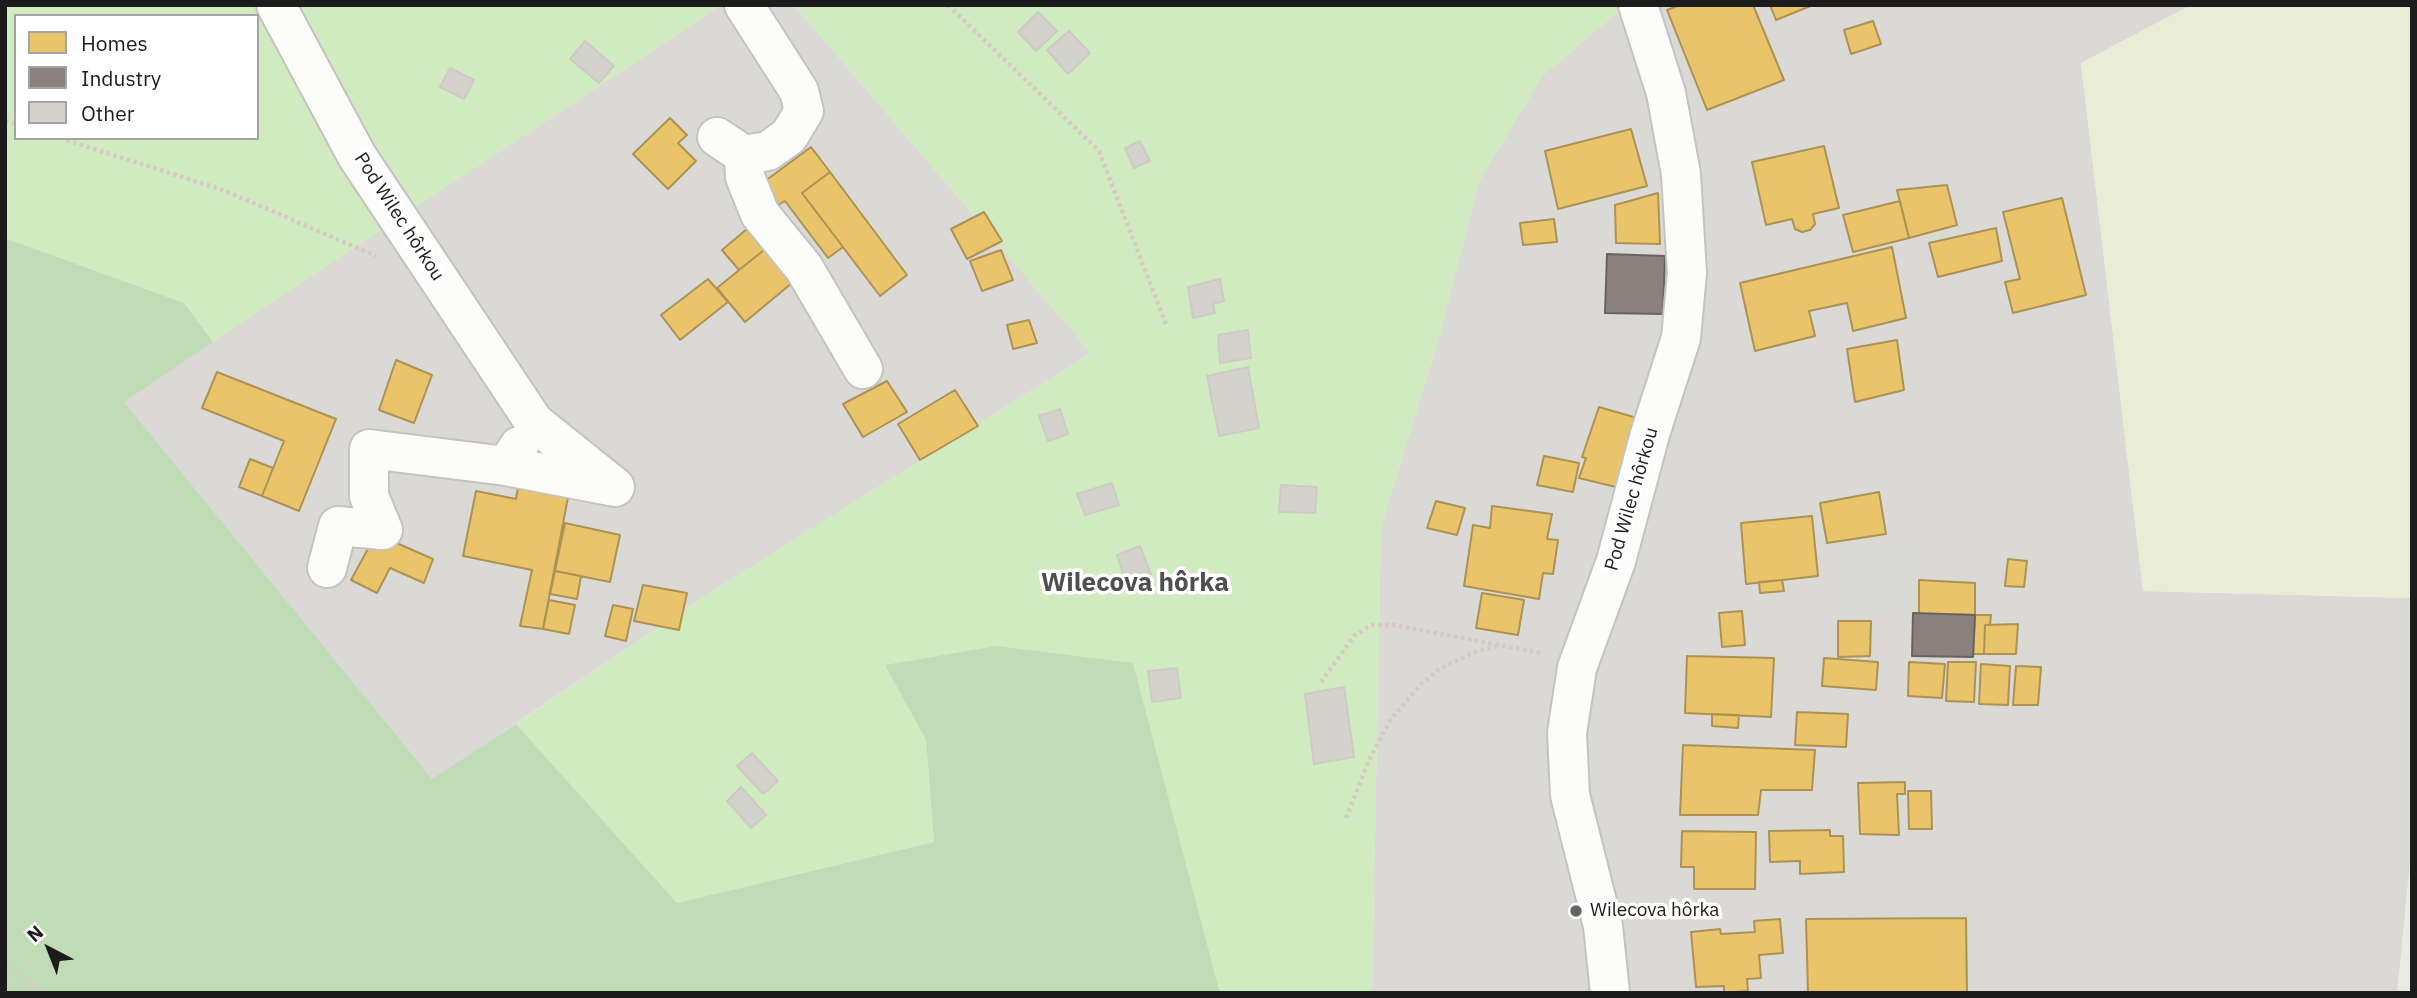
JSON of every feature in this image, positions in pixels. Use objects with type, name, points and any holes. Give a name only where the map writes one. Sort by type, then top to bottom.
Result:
[{"type":"street","name":"Pod Wilec hôrkou","points":[[276,5],[357,156],[534,422],[615,487],[506,466]]},
{"type":"street","points":[[744,5],[799,91],[804,111],[789,136],[768,151],[731,146],[760,214],[804,268],[863,369]]},
{"type":"street","name":"Pod Wilec hôrkou","points":[[1610,993],[1603,926],[1570,795],[1567,733],[1577,668],[1616,561],[1650,434],[1681,338],[1687,273],[1681,174],[1666,93],[1638,5]]},
{"type":"street","points":[[327,568],[338,526],[383,530],[369,496],[369,449],[506,466],[534,422]]},
{"type":"path","points":[[948,5],[1099,152],[1167,327]]},
{"type":"path","points":[[66,140],[223,190],[370,255],[429,263]]},
{"type":"path","points":[[1321,682],[1354,636],[1371,625],[1392,625],[1500,646],[1477,651],[1448,665],[1420,685],[1391,719],[1369,760],[1346,818]]},
{"type":"path","points":[[5,963],[41,993]]},
{"type":"shaded area","points":[[721,5],[794,5],[1091,353],[705,596],[432,780],[123,401]]},
{"type":"shaded area","points":[[1626,5],[2191,5],[2081,63],[2143,591],[2412,598],[2412,841],[2397,993],[1372,993],[1381,526],[1438,341],[1479,181],[1542,76]]},
{"type":"shaded area","points":[[1908,543],[1915,609],[1846,617],[1838,551]]},
{"type":"green space","points":[[5,5],[721,5],[213,342],[184,303],[5,238]]},
{"type":"green space","points":[[794,5],[1626,5],[1542,76],[1479,181],[1438,341],[1381,526],[1372,993],[1220,993],[1133,663],[886,665],[926,740],[934,842],[677,903],[516,724],[705,596],[1091,353]]},
{"type":"green space","points":[[2191,5],[2412,5],[2412,598],[2143,591],[2081,63]]},
{"type":"green space","points":[[5,238],[184,303],[213,342],[124,402],[432,779],[516,724],[677,903],[934,842],[926,740],[885,665],[997,646],[1133,663],[1220,993],[5,993]]},
{"type":"building: Homes","points":[[1680,5],[1753,5],[1784,80],[1707,110],[1667,10]]},
{"type":"building: Homes","points":[[1770,5],[1813,5],[1776,20]]},
{"type":"building: Homes","points":[[1873,21],[1881,44],[1851,54],[1844,30]]},
{"type":"building: Homes","points":[[670,118],[687,135],[678,143],[696,161],[668,189],[633,154]]},
{"type":"building: Homes","points":[[1631,129],[1647,186],[1558,209],[1545,151]]},
{"type":"building: Homes","points":[[1824,146],[1839,208],[1813,214],[1815,224],[1810,230],[1802,232],[1795,229],[1792,219],[1766,225],[1752,162]]},
{"type":"building: Homes","points":[[811,147],[830,172],[802,193],[843,247],[828,258],[785,201],[773,208],[765,181]]},
{"type":"building: Homes","points":[[830,172],[907,275],[880,296],[802,193]]},
{"type":"building: Homes","points":[[1947,185],[1957,225],[1909,238],[1897,190]]},
{"type":"building: Homes","points":[[1658,193],[1660,244],[1616,243],[1615,205]]},
{"type":"building: Homes","points":[[2062,198],[2086,295],[2013,313],[2005,282],[2020,279],[2003,212]]},
{"type":"building: Homes","points":[[1900,201],[1909,238],[1853,252],[1843,215]]},
{"type":"building: Homes","points":[[984,212],[1002,241],[967,259],[951,229]]},
{"type":"building: Homes","points":[[1554,219],[1557,242],[1523,245],[1520,223]]},
{"type":"building: Homes","points":[[1996,228],[2002,261],[1938,277],[1929,243]]},
{"type":"building: Homes","points":[[747,229],[764,250],[739,270],[722,250]]},
{"type":"building: Homes","points":[[1892,247],[1906,318],[1853,331],[1847,303],[1809,311],[1815,336],[1755,351],[1740,283]]},
{"type":"building: Homes","points":[[764,250],[792,283],[745,322],[717,288]]},
{"type":"building: Homes","points":[[1001,250],[1013,280],[982,291],[970,261]]},
{"type":"building: Homes","points":[[708,279],[728,302],[680,340],[661,315]]},
{"type":"building: Homes","points":[[1029,320],[1037,343],[1013,349],[1007,325]]},
{"type":"building: Homes","points":[[1897,340],[1904,390],[1855,402],[1847,349]]},
{"type":"building: Homes","points":[[396,360],[432,375],[414,423],[379,410]]},
{"type":"building: Homes","points":[[217,372],[336,419],[299,511],[262,496],[284,441],[202,408]]},
{"type":"building: Homes","points":[[887,381],[907,412],[863,437],[843,404]]},
{"type":"building: Homes","points":[[955,390],[978,426],[920,460],[898,424]]},
{"type":"building: Homes","points":[[1599,407],[1637,418],[1616,487],[1579,478],[1586,458],[1582,457]]},
{"type":"building: Homes","points":[[1544,456],[1579,463],[1573,492],[1537,485]]},
{"type":"building: Homes","points":[[250,459],[273,468],[262,496],[239,487]]},
{"type":"building: Homes","points":[[520,476],[569,492],[543,629],[520,626],[532,570],[463,556],[476,491],[516,499]]},
{"type":"building: Homes","points":[[1879,492],[1886,534],[1827,543],[1820,503]]},
{"type":"building: Homes","points":[[1436,501],[1465,508],[1457,535],[1427,528]]},
{"type":"building: Homes","points":[[1492,506],[1552,514],[1547,539],[1558,540],[1553,574],[1543,573],[1539,599],[1464,586],[1473,525],[1490,528]]},
{"type":"building: Homes","points":[[1812,516],[1818,576],[1746,584],[1741,523]]},
{"type":"building: Homes","points":[[565,523],[620,535],[610,582],[555,571]]},
{"type":"building: Homes","points":[[376,534],[433,559],[424,583],[390,568],[377,593],[351,580]]},
{"type":"building: Homes","points":[[2008,559],[2027,561],[2024,587],[2005,586]]},
{"type":"building: Homes","points":[[555,571],[581,576],[577,599],[550,594]]},
{"type":"building: Homes","points":[[1782,580],[1784,591],[1760,593],[1759,582]]},
{"type":"building: Homes","points":[[1919,580],[1975,583],[1975,615],[1919,614]]},
{"type":"building: Homes","points":[[643,585],[687,593],[679,630],[634,621]]},
{"type":"building: Homes","points":[[1482,593],[1524,600],[1518,635],[1476,628]]},
{"type":"building: Homes","points":[[549,600],[575,605],[569,634],[543,629]]},
{"type":"building: Homes","points":[[613,605],[633,609],[626,641],[605,636]]},
{"type":"building: Homes","points":[[1742,611],[1745,645],[1722,647],[1719,613]]},
{"type":"building: Homes","points":[[1975,615],[1991,615],[1990,625],[1985,625],[1984,654],[1973,654]]},
{"type":"building: Homes","points":[[1838,621],[1871,621],[1870,656],[1838,657]]},
{"type":"building: Homes","points":[[2018,624],[2016,654],[1984,654],[1985,625]]},
{"type":"building: Homes","points":[[1687,656],[1774,658],[1771,717],[1685,713]]},
{"type":"building: Homes","points":[[1824,658],[1878,662],[1876,690],[1822,686]]},
{"type":"building: Homes","points":[[1909,662],[1945,664],[1942,698],[1908,696]]},
{"type":"building: Homes","points":[[1948,662],[1976,662],[1974,702],[1946,701]]},
{"type":"building: Homes","points":[[1981,664],[2010,666],[2008,705],[1979,704]]},
{"type":"building: Homes","points":[[2016,666],[2041,667],[2038,705],[2013,705]]},
{"type":"building: Homes","points":[[1797,712],[1848,714],[1846,747],[1795,745]]},
{"type":"building: Homes","points":[[1712,714],[1739,715],[1738,728],[1712,726]]},
{"type":"building: Homes","points":[[1683,745],[1815,750],[1812,790],[1761,790],[1758,815],[1680,815]]},
{"type":"building: Homes","points":[[1905,782],[1905,794],[1897,794],[1899,835],[1860,834],[1858,783]]},
{"type":"building: Homes","points":[[1908,791],[1931,791],[1932,829],[1909,829]]},
{"type":"building: Homes","points":[[1830,830],[1830,836],[1843,836],[1844,872],[1800,874],[1800,861],[1770,862],[1769,831]]},
{"type":"building: Homes","points":[[1682,831],[1756,832],[1755,889],[1694,889],[1694,867],[1681,867]]},
{"type":"building: Homes","points":[[1966,918],[1967,993],[1808,993],[1806,919]]},
{"type":"building: Homes","points":[[1780,919],[1783,953],[1759,955],[1761,978],[1747,979],[1748,991],[1724,993],[1724,986],[1696,987],[1691,932],[1720,929],[1721,934],[1755,932],[1754,921]]},
{"type":"building: Industry","points":[[1607,254],[1665,256],[1663,314],[1605,313]]},
{"type":"building: Industry","points":[[1913,613],[1975,615],[1973,657],[1912,656]]},
{"type":"building: Other","points":[[1038,12],[1057,31],[1036,51],[1018,32]]},
{"type":"building: Other","points":[[1069,31],[1090,53],[1068,74],[1047,50]]},
{"type":"building: Other","points":[[585,41],[614,66],[599,83],[570,59]]},
{"type":"building: Other","points":[[450,68],[474,80],[464,99],[440,87]]},
{"type":"building: Other","points":[[1140,141],[1150,161],[1134,168],[1125,148]]},
{"type":"building: Other","points":[[1220,279],[1224,301],[1213,304],[1215,313],[1193,318],[1188,287]]},
{"type":"building: Other","points":[[1248,330],[1251,358],[1220,363],[1218,335]]},
{"type":"building: Other","points":[[1248,367],[1259,428],[1219,436],[1207,376]]},
{"type":"building: Other","points":[[1060,409],[1068,434],[1048,441],[1039,416]]},
{"type":"building: Other","points":[[1112,483],[1119,505],[1085,515],[1077,494]]},
{"type":"building: Other","points":[[1281,485],[1317,487],[1315,513],[1279,512]]},
{"type":"building: Other","points":[[1140,546],[1151,574],[1126,582],[1117,555]]},
{"type":"building: Other","points":[[1177,668],[1181,698],[1152,702],[1148,671]]},
{"type":"building: Other","points":[[1344,687],[1354,757],[1314,764],[1305,694]]},
{"type":"building: Other","points":[[752,753],[778,781],[763,794],[737,766]]},
{"type":"building: Other","points":[[741,787],[766,815],[751,828],[727,801]]},
{"type":"place","name":"Wilecova hôrka","points":[[1576,911]]},
{"type":"district","name":"Wilecova hôrka","points":[[1135,583]]}]
